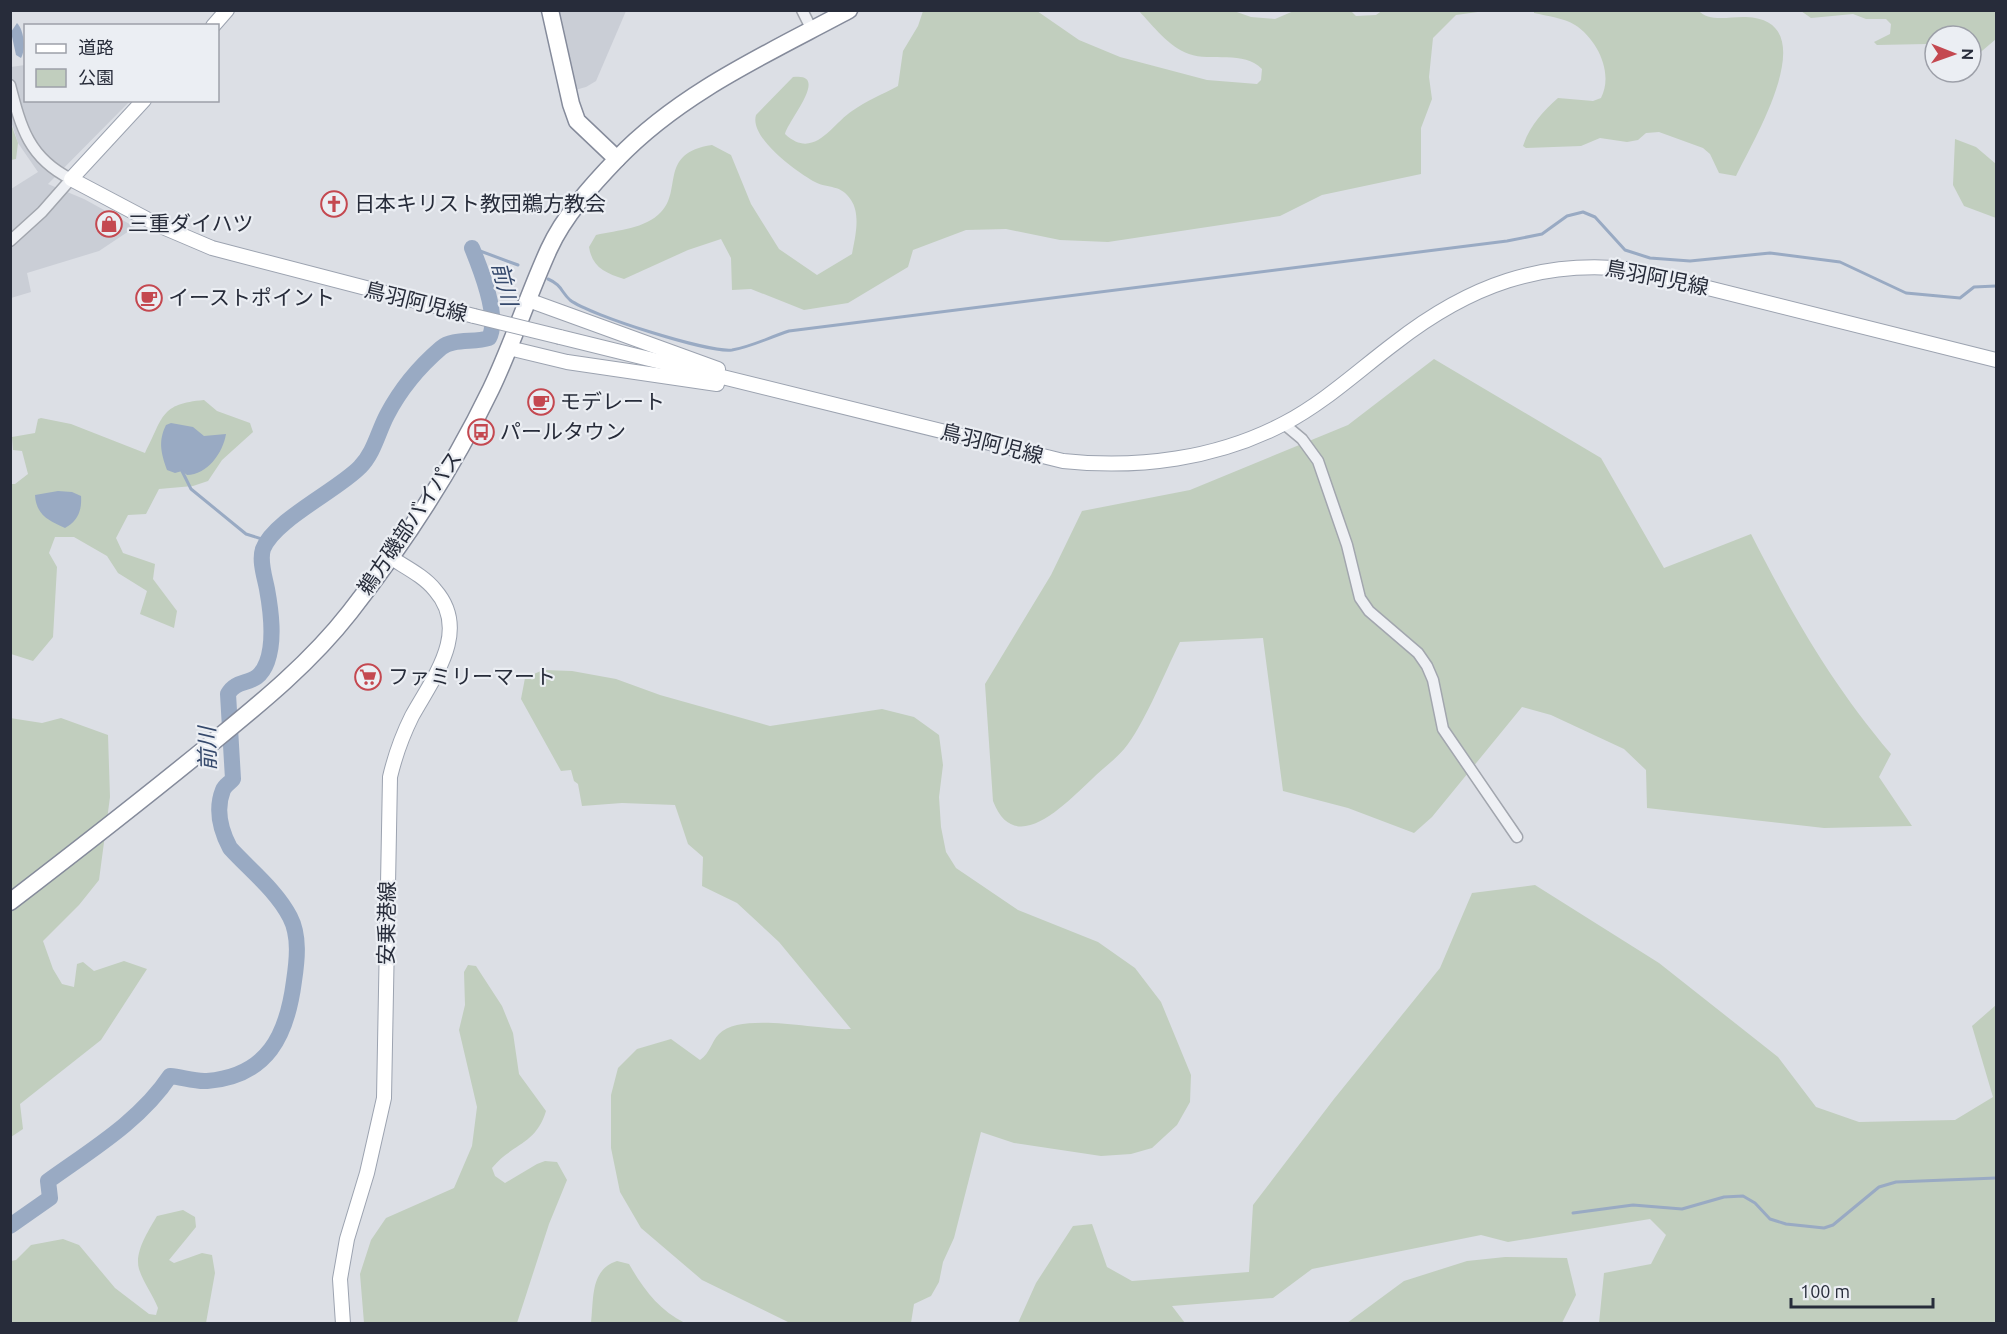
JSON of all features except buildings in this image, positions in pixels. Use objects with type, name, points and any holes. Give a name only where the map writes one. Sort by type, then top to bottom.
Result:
[{"type":"highway","points":[[550,10],[571,104],[577,121],[617,159]]},
{"type":"highway","name":"鵜方磯部バイパス","points":[[10,902],[238,723],[277,689],[349,613],[390,557],[460,451],[509,348],[550,247],[572,213],[617,159],[661,120],[688,101],[728,76],[849,10]]},
{"type":"main road","points":[[215,24],[227,10]]},
{"type":"main road","points":[[71,179],[142,102]]},
{"type":"main road","name":"鳥羽阿児線","points":[[71,179],[158,225],[212,248],[785,393],[1063,461],[1094,464],[1156,463],[1216,450],[1284,424],[1340,386],[1397,340],[1467,295],[1517,276],[1564,268],[1610,267],[1636,270],[1996,360]]},
{"type":"main road","points":[[528,300],[785,393]]},
{"type":"main road","points":[[509,348],[567,362],[785,393]]},
{"type":"main road","name":"安乗港線","points":[[343,1323],[340,1279],[347,1239],[367,1173],[384,1098],[390,777],[400,741],[447,652],[451,629],[449,616],[438,592],[429,582],[390,557]]},
{"type":"street","points":[[802,10],[812,30]]},
{"type":"street","points":[[10,85],[18,114],[33,149],[42,161],[71,179],[42,212],[10,241]]},
{"type":"street","points":[[1284,424],[1302,439],[1318,461],[1347,545],[1360,598],[1369,611],[1412,647],[1427,666],[1433,680],[1443,729],[1517,837]]},
{"type":"shaded area","points":[[559,11],[626,11],[596,81],[586,87],[575,90]]},
{"type":"shaded area","points":[[24,65],[24,102],[129,102],[48,184],[84,199],[135,227],[99,251],[27,273],[31,292],[11,298],[11,189],[38,172],[18,143],[11,121],[11,67]]},
{"type":"green space","points":[[1296,10],[1351,11],[1356,16],[1376,15],[1383,10],[1485,11],[1456,15],[1433,38],[1429,77],[1432,99],[1421,128],[1421,174],[1322,195],[1280,216],[1108,242],[1060,240],[1006,229],[966,230],[913,250],[908,267],[848,303],[804,310],[751,289],[732,290],[731,258],[721,239],[688,250],[624,279],[600,268],[593,260],[589,247],[596,235],[622,230],[655,218],[667,203],[674,173],[684,156],[695,149],[712,145],[731,155],[751,204],[779,249],[817,275],[852,254],[857,219],[851,200],[843,191],[815,182],[787,163],[760,134],[756,124],[756,115],[793,77],[804,77],[808,82],[808,89],[785,134],[805,144],[822,138],[852,111],[898,86],[903,51],[918,26],[923,11],[1037,11],[1079,40],[1120,57],[1207,80],[1257,84],[1261,80],[1262,69],[1255,63],[1237,58],[1198,56],[1182,51],[1162,36],[1139,11],[1234,11],[1251,17],[1275,19]]},
{"type":"green space","points":[[1698,10],[1714,18],[1746,17],[1770,23],[1781,38],[1783,59],[1778,84],[1768,111],[1736,176],[1719,173],[1710,154],[1703,148],[1659,132],[1646,133],[1638,140],[1627,142],[1600,138],[1581,146],[1526,148],[1523,146],[1537,120],[1558,98],[1593,101],[1601,98],[1606,78],[1601,57],[1583,31],[1566,21],[1534,13],[1534,11]]},
{"type":"green space","points":[[1801,11],[1996,11],[1996,39],[1983,50],[1983,24],[1923,24],[1923,44],[1877,45],[1874,42],[1890,34],[1891,24],[1886,19],[1866,19],[1853,14],[1811,18]]},
{"type":"green space","points":[[10,121],[18,143],[16,159],[11,160]]},
{"type":"green space","points":[[1955,139],[1976,147],[1996,164],[1996,218],[1964,206],[1953,185]]},
{"type":"green space","points":[[1434,359],[1601,458],[1664,568],[1751,534],[1782,593],[1831,675],[1891,754],[1879,777],[1912,826],[1824,828],[1647,808],[1646,770],[1624,749],[1551,715],[1522,707],[1432,817],[1414,833],[1348,808],[1283,791],[1263,638],[1180,642],[1142,721],[1120,753],[1069,801],[1041,821],[1027,826],[1014,825],[1003,818],[993,801],[985,684],[1051,575],[1082,511],[1190,490],[1348,425]]},
{"type":"green space","points":[[204,400],[217,411],[250,423],[253,432],[222,460],[208,481],[193,486],[159,489],[146,514],[128,515],[116,538],[123,553],[155,564],[153,579],[177,611],[174,628],[140,614],[147,591],[118,573],[107,556],[74,537],[55,537],[49,553],[57,567],[53,637],[33,661],[11,654],[10,484],[15,484],[28,474],[22,451],[13,450],[12,437],[35,433],[38,419],[41,418],[71,424],[145,453],[165,414],[179,405]]},
{"type":"green space","points":[[543,670],[572,671],[616,679],[660,695],[770,726],[882,709],[914,717],[939,735],[943,765],[939,797],[941,827],[946,852],[956,868],[1018,910],[1098,942],[1135,968],[1161,1002],[1191,1075],[1190,1102],[1177,1125],[1152,1148],[1131,1154],[1101,1156],[1014,1143],[981,1132],[954,1238],[943,1262],[939,1282],[931,1296],[914,1304],[911,1323],[790,1323],[702,1280],[641,1228],[620,1192],[611,1148],[611,1095],[618,1068],[637,1049],[671,1039],[700,1060],[719,1034],[730,1027],[745,1024],[763,1023],[851,1029],[779,942],[737,903],[702,886],[703,857],[688,844],[675,805],[622,803],[582,806],[578,784],[574,781],[571,770],[561,771],[521,699],[525,678]]},
{"type":"green space","points":[[10,718],[42,723],[61,718],[108,735],[110,797],[99,880],[79,905],[43,941],[53,969],[62,984],[74,987],[77,964],[83,962],[94,971],[124,961],[147,969],[101,1040],[20,1104],[23,1129],[11,1137]]},
{"type":"green space","points":[[1535,885],[1659,963],[1778,1057],[1816,1107],[1859,1122],[1955,1120],[1993,1097],[1972,1026],[1996,1005],[1996,1323],[1599,1323],[1604,1273],[1651,1264],[1666,1235],[1650,1219],[1508,1242],[1481,1235],[1312,1269],[1273,1298],[1172,1306],[1185,1323],[1018,1323],[1036,1283],[1073,1226],[1092,1224],[1107,1267],[1132,1281],[1249,1272],[1253,1205],[1334,1099],[1440,968],[1472,893]]},
{"type":"green space","points":[[468,965],[476,966],[502,1006],[513,1033],[519,1074],[546,1111],[542,1122],[530,1138],[499,1160],[492,1168],[495,1176],[505,1183],[545,1161],[557,1162],[567,1180],[549,1224],[517,1323],[364,1323],[360,1274],[371,1240],[386,1218],[454,1188],[472,1146],[477,1107],[459,1030],[465,1005],[464,972]]},
{"type":"green space","points":[[183,1210],[195,1217],[196,1227],[169,1260],[174,1263],[202,1253],[212,1255],[215,1273],[206,1323],[11,1323],[11,1261],[16,1260],[31,1245],[63,1239],[79,1245],[115,1288],[149,1314],[156,1315],[158,1308],[139,1269],[140,1248],[157,1216]]},
{"type":"green space","points":[[1505,1257],[1567,1258],[1576,1295],[1562,1323],[1347,1323],[1404,1281],[1467,1261]]},
{"type":"green space","points":[[617,1261],[629,1264],[653,1298],[667,1312],[685,1323],[591,1323],[593,1295],[598,1278],[608,1265]]},
{"type":"water","points":[[17,23],[24,40],[21,58],[16,55],[11,32]]},
{"type":"water","points":[[171,423],[193,427],[204,436],[226,434],[213,462],[194,474],[187,475],[182,471],[175,473],[167,470],[161,442],[166,425]]},
{"type":"water","points":[[58,491],[72,492],[81,496],[78,515],[65,528],[44,516],[36,502],[35,495]]},
{"type":"waterway","points":[[548,279],[559,286],[570,300],[600,315],[700,346],[732,350],[789,331],[1507,241],[1542,234],[1567,216],[1583,212],[1595,217],[1625,250],[1650,258],[1690,261],[1770,253],[1840,262],[1906,293],[1960,298],[1974,287],[1996,286]]},
{"type":"waterway","points":[[472,248],[518,265]]},
{"type":"waterway","name":"前川","points":[[10,1226],[50,1198],[48,1181],[130,1121],[170,1076],[207,1081],[245,1071],[271,1049],[279,1035],[291,1001],[295,973],[297,949],[293,924],[278,898],[230,848],[221,827],[219,812],[223,790],[233,779],[228,694],[237,685],[258,676],[267,662],[271,644],[272,625],[262,564],[263,549],[269,538],[293,516],[360,467],[369,455],[398,397],[433,355],[451,343],[489,338],[492,329],[491,306],[472,248]]},
{"type":"waterway","points":[[182,471],[191,489],[246,534],[268,541]]},
{"type":"waterway","points":[[1573,1213],[1633,1205],[1682,1209],[1724,1197],[1743,1196],[1755,1203],[1770,1219],[1786,1224],[1824,1228],[1833,1225],[1879,1187],[1896,1182],[1996,1178]]},
{"type":"place","name":"日本キリスト教団鵜方教会","points":[[334,204]]},
{"type":"place","name":"三重ダイハツ","points":[[109,224]]},
{"type":"place","name":"イーストポイント","points":[[149,298]]},
{"type":"place","name":"モデレート","points":[[541,402]]},
{"type":"place","name":"パールタウン","points":[[481,432]]},
{"type":"place","name":"ファミリーマート","points":[[368,677]]}]
